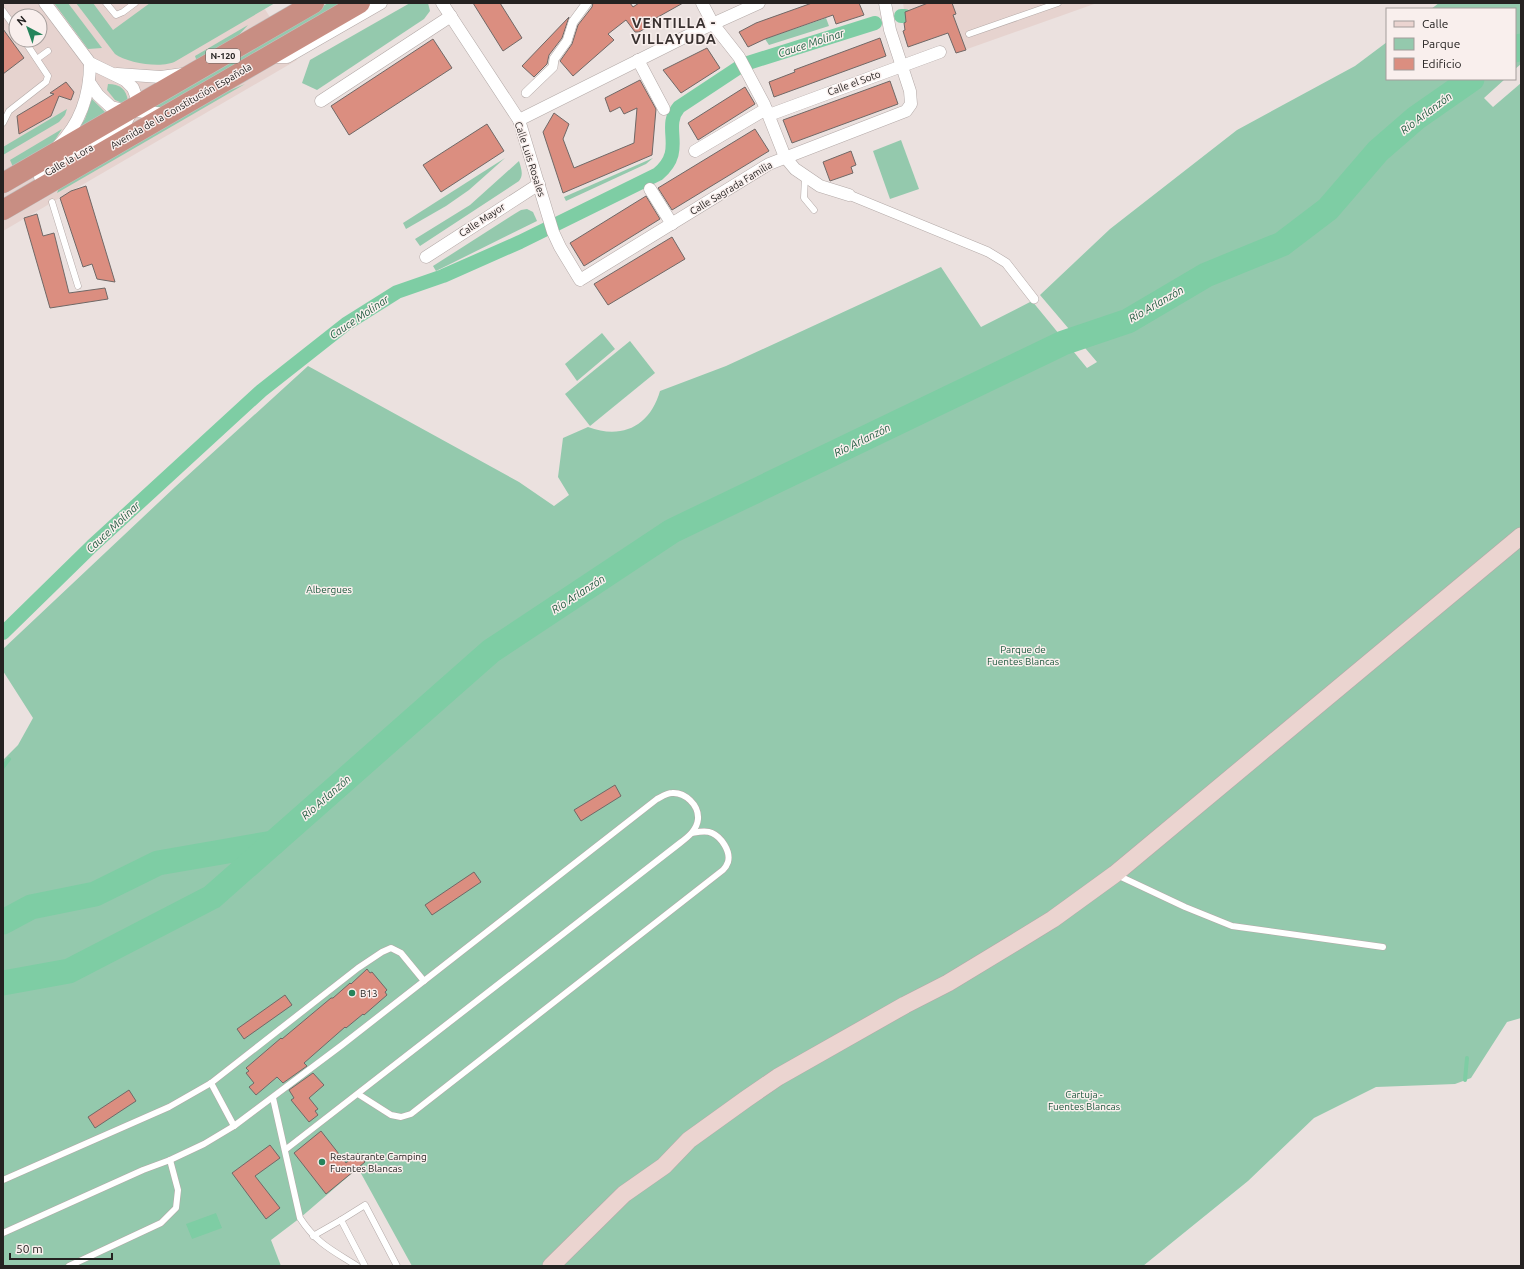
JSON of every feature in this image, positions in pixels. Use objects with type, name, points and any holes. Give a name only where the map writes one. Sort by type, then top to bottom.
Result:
[{"type":"highway","name":"N-120","points":[[3,183],[314,3]]},
{"type":"highway","name":"Avenida de la Constitución Española","points":[[3,209],[360,3]]},
{"type":"main road","points":[[551,1266],[624,1194],[664,1166],[690,1140],[746,1099],[778,1077],[905,1005],[948,983],[1014,943],[1053,919],[1116,874],[1521,536]]},
{"type":"street","name":"Calle la Lora","points":[[3,209],[14,196],[30,183],[116,132],[126,122],[135,104],[136,96],[133,88],[125,80],[113,73],[90,63],[45,3]]},
{"type":"street","points":[[270,55],[287,57],[381,3]]},
{"type":"street","points":[[526,93],[553,67],[554,59],[567,41],[574,22],[587,3]]},
{"type":"street","points":[[702,3],[713,24],[740,60],[767,112],[786,157],[795,169],[805,177],[824,187],[849,195],[988,252],[1006,263],[1034,299]]},
{"type":"street","points":[[518,120],[638,60],[759,3]]},
{"type":"street","name":"Calle Luis Rosales","points":[[443,4],[518,120],[553,232],[560,247],[580,280]]},
{"type":"street","points":[[887,14],[902,66]]},
{"type":"street","points":[[321,101],[451,16]]},
{"type":"street","name":"Calle el Soto","points":[[695,151],[767,112],[940,52]]},
{"type":"street","points":[[638,60],[664,110]]},
{"type":"street","name":"Calle la Lora","points":[[41,162],[62,142],[78,121],[89,82],[90,63]]},
{"type":"street","name":"Calle Sagrada Familia","points":[[580,280],[769,164],[902,114],[911,104],[910,91],[902,66]]},
{"type":"street","name":"Calle la Lora","points":[[113,73],[125,76],[161,77],[196,72]]},
{"type":"street","points":[[89,82],[98,95],[111,107],[124,110],[132,109],[144,112],[169,114]]},
{"type":"street","name":"Calle Mayor","points":[[426,257],[538,184]]},
{"type":"street","points":[[650,189],[672,224]]},
{"type":"lane","points":[[106,3],[116,15],[136,3]]},
{"type":"lane","points":[[969,34],[1058,3]]},
{"type":"lane","points":[[3,123],[9,110],[46,82],[48,76],[29,48]]},
{"type":"lane","points":[[37,59],[48,51]]},
{"type":"lane","points":[[805,177],[804,198],[814,210]]},
{"type":"lane","points":[[52,202],[78,286]]},
{"type":"lane","points":[[3,1233],[142,1170],[170,1160],[204,1144],[234,1126],[273,1098],[657,799],[672,793],[686,796],[695,806],[698,819],[692,833]]},
{"type":"lane","points":[[285,1150],[692,833],[703,831],[712,833],[721,840],[729,853],[728,863],[723,870],[411,1114],[401,1118],[391,1115],[358,1094]]},
{"type":"lane","points":[[1116,874],[1185,907],[1232,926],[1383,947]]},
{"type":"lane","points":[[3,1180],[169,1107],[211,1083],[358,968],[382,952],[391,948],[401,953],[424,981]]},
{"type":"lane","points":[[211,1083],[234,1126]]},
{"type":"lane","points":[[273,1098],[300,1218],[321,1244],[357,1266]]},
{"type":"lane","points":[[69,1266],[161,1224],[176,1208],[178,1190],[170,1160]]},
{"type":"lane","points":[[313,1236],[365,1205],[397,1266]]},
{"type":"lane","points":[[341,1220],[365,1266]]},
{"type":"shaded area","points":[[3,3],[261,3],[297,60],[3,231]]},
{"type":"shaded area","points":[[903,3],[1097,3],[956,53],[946,28],[906,22]]},
{"type":"shaded area","points":[[216,1213],[222,1228],[192,1239],[186,1224]]},
{"type":"green space","points":[[54,3],[68,3],[102,48],[88,49]]},
{"type":"green space","points":[[76,3],[93,3],[113,30],[150,3],[275,3],[176,61],[163,65],[154,65],[128,60],[115,54]]},
{"type":"green space","points":[[328,3],[344,3],[167,106],[157,108],[153,105]]},
{"type":"green space","points":[[410,3],[428,3],[430,11],[424,19],[317,90],[302,83],[310,60]]},
{"type":"green space","points":[[1439,3],[1521,3],[1521,64],[1516,68],[1516,8],[1432,8]]},
{"type":"green space","points":[[826,18],[829,26],[769,45],[765,39]]},
{"type":"green space","points":[[248,25],[237,37],[198,60],[196,59],[195,56]]},
{"type":"green space","points":[[1386,43],[1386,80],[1504,80],[1484,98],[1493,107],[1521,83],[1521,1018],[1507,1022],[1471,1078],[1455,1084],[1376,1087],[1314,1118],[1248,1181],[1143,1266],[412,1266],[358,1168],[300,1218],[271,1240],[281,1266],[3,1266],[3,760],[18,745],[33,718],[3,671],[3,649],[175,487],[308,366],[519,482],[554,506],[569,495],[558,477],[563,438],[588,427],[600,431],[612,432],[623,431],[633,427],[642,421],[649,413],[660,391],[726,366],[941,267],[981,327],[1032,301],[1087,368],[1097,362],[1040,295],[1110,229],[1237,130],[1355,66]]},
{"type":"green space","points":[[108,84],[116,85],[122,88],[126,93],[128,101],[122,103],[115,100],[107,90]]},
{"type":"green space","points":[[245,84],[57,193],[59,188],[219,95]]},
{"type":"green space","points":[[92,99],[106,113],[78,130],[85,119]]},
{"type":"green space","points":[[67,109],[65,115],[59,122],[3,155],[3,147]]},
{"type":"green space","points":[[62,129],[53,143],[13,167],[10,160]]},
{"type":"green space","points":[[901,140],[919,189],[890,199],[873,151]]},
{"type":"green space","points":[[505,158],[469,190],[446,206],[406,229],[403,223]]},
{"type":"green space","points":[[653,158],[646,164],[566,201],[564,197]]},
{"type":"green space","points":[[519,161],[522,174],[519,181],[420,246],[415,239],[470,205]]},
{"type":"green space","points":[[527,209],[533,212],[537,221],[436,271],[433,266],[516,213]]},
{"type":"green space","points":[[602,333],[615,349],[577,381],[565,364]]},
{"type":"green space","points":[[630,341],[655,373],[590,426],[565,394]]},
{"type":"building","points":[[473,3],[500,3],[522,38],[503,51]]},
{"type":"building","points":[[593,3],[630,3],[633,7],[639,3],[683,3],[649,22],[651,25],[639,32],[635,32],[626,20],[608,34],[614,40],[573,76],[560,61],[572,44],[578,25],[592,7]]},
{"type":"building","points":[[812,3],[859,3],[864,15],[836,24],[833,15],[765,39],[748,47],[739,32],[756,23]]},
{"type":"building","points":[[928,3],[952,3],[956,14],[953,15],[966,50],[956,53],[948,33],[908,47],[903,31],[905,30],[904,23],[906,22],[905,12]]},
{"type":"building","points":[[569,17],[562,38],[549,55],[547,64],[534,77],[522,66]]},
{"type":"building","points":[[3,29],[8,36],[8,48],[17,48],[24,58],[3,74]]},
{"type":"building","points":[[880,38],[886,56],[774,97],[769,82],[795,72],[794,70]]},
{"type":"building","points":[[433,39],[452,68],[349,135],[331,106]]},
{"type":"building","points":[[707,48],[720,68],[681,93],[663,70]]},
{"type":"building","points":[[640,80],[656,109],[652,155],[563,193],[543,132],[554,113],[569,124],[563,139],[574,168],[634,143],[637,108],[624,114],[620,107],[610,112],[605,98]]},
{"type":"building","points":[[890,81],[898,104],[792,143],[783,120]]},
{"type":"building","points":[[66,82],[74,92],[71,100],[59,96],[51,116],[19,134],[17,116],[54,94],[50,93]]},
{"type":"building","points":[[745,87],[755,104],[698,140],[688,123]]},
{"type":"building","points":[[487,124],[504,151],[441,192],[423,165]]},
{"type":"building","points":[[755,129],[769,151],[672,210],[658,188]]},
{"type":"building","points":[[851,151],[856,165],[851,167],[853,173],[830,181],[823,162]]},
{"type":"building","points":[[86,186],[115,282],[97,279],[92,264],[83,267],[60,198],[71,191]]},
{"type":"building","points":[[646,196],[660,219],[584,266],[570,243]]},
{"type":"building","points":[[37,214],[43,236],[54,233],[69,293],[105,288],[108,299],[50,308],[24,218]]},
{"type":"building","points":[[672,237],[685,259],[608,305],[594,284]]},
{"type":"building","points":[[615,785],[621,796],[581,821],[574,810]]},
{"type":"building","points":[[474,872],[481,882],[432,915],[425,905]]},
{"type":"building","points":[[367,969],[370,973],[372,972],[387,990],[385,992],[387,995],[364,1015],[363,1014],[346,1028],[345,1027],[304,1063],[307,1066],[283,1083],[277,1077],[256,1095],[249,1087],[254,1083],[246,1073],[249,1071],[246,1068],[331,998],[333,998],[350,983],[351,984]]},
{"type":"building","points":[[285,995],[292,1005],[244,1039],[237,1029]]},
{"type":"building","points":[[313,1073],[324,1085],[309,1098],[318,1109],[315,1111],[318,1115],[309,1122],[291,1100],[294,1098],[289,1090]]},
{"type":"building","points":[[129,1090],[136,1101],[95,1128],[88,1117]]},
{"type":"building","points":[[321,1131],[346,1163],[358,1153],[365,1162],[326,1194],[294,1153]]},
{"type":"building","points":[[270,1145],[280,1158],[255,1176],[280,1208],[266,1219],[232,1173]]},
{"type":"waterway","name":"Cauce Molinar","points":[[748,63],[875,23]]},
{"type":"waterway","name":"Río Arlanzón","points":[[1516,49],[1521,46]]},
{"type":"waterway","name":"Cauce Molinar","points":[[3,633],[92,546],[261,391],[346,324],[397,292],[443,276],[520,242],[658,174],[666,165],[671,156],[673,148],[672,123],[674,115],[679,107],[738,68]]},
{"type":"waterway","name":"Río Arlanzón","points":[[3,983],[69,971],[212,897],[491,651],[672,531],[1063,343],[1128,321],[1206,275],[1282,244],[1328,209],[1378,151],[1416,118],[1471,80]]},
{"type":"waterway","points":[[3,767],[9,759]]},
{"type":"waterway","name":"Río Arlanzón","points":[[3,922],[31,907],[95,894],[158,863],[273,843]]},
{"type":"waterway","points":[[1465,1080],[1467,1058]]},
{"type":"place","name":"B13","points":[[352,993]]},
{"type":"place","name":"Restaurante Camping Fuentes Blancas","points":[[322,1162]]},
{"type":"district","name":"VENTILLA - VILLAYUDA","points":[[674,32]]},
{"type":"park label","name":"Albergues","points":[[329,589]]},
{"type":"park label","name":"Parque de Fuentes Blancas","points":[[1023,654]]},
{"type":"park label","name":"Cartuja - Fuentes Blancas","points":[[1084,1100]]}]
